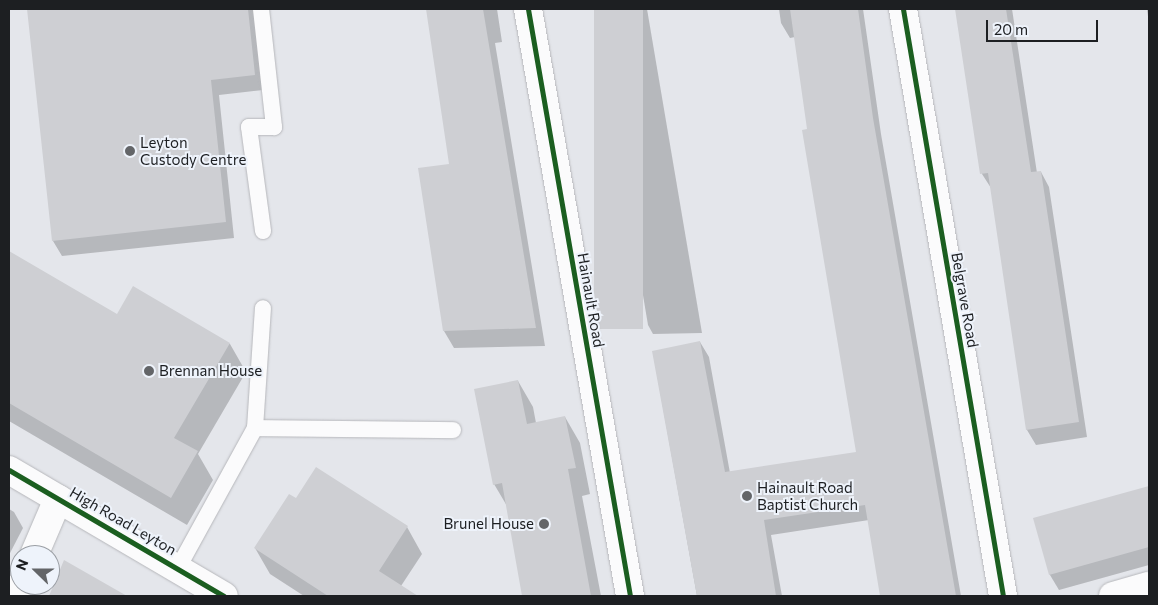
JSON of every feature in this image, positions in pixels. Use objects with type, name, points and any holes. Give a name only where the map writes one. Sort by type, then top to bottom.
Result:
[{"type":"street","name":"Hainault Road","points":[[528,9],[630,596]]},
{"type":"street","name":"Belgrave Road","points":[[903,9],[1003,596]]},
{"type":"street","name":"High Road Leyton","points":[[9,470],[224,596]]},
{"type":"street","points":[[38,545],[58,498]]},
{"type":"street","points":[[1113,596],[1149,586]]},
{"type":"lane","points":[[261,9],[274,127],[249,127],[263,231]]},
{"type":"lane","points":[[178,568],[255,428],[263,308]]},
{"type":"lane","points":[[255,428],[453,430]]},
{"type":"building","name":"Leyton Custody Centre","points":[[27,9],[248,9],[255,75],[211,80],[226,222],[52,241]]},
{"type":"building","points":[[426,9],[483,9],[536,328],[443,331],[418,168],[449,164]]},
{"type":"building","points":[[594,9],[643,9],[643,329],[594,329]]},
{"type":"building","points":[[790,9],[858,9],[873,118],[956,596],[880,596],[865,505],[764,520],[776,596],[697,596],[652,351],[700,341],[725,472],[856,452],[802,130],[807,129]]},
{"type":"building","points":[[955,9],[1006,9],[1031,172],[1041,171],[1079,422],[1026,430],[988,173],[980,174]]},
{"type":"building","name":"Brennan House","points":[[9,251],[117,314],[133,286],[230,343],[174,438],[198,451],[171,498],[9,403]]},
{"type":"building","points":[[518,380],[527,424],[565,416],[576,468],[568,469],[591,596],[522,596],[502,483],[493,485],[474,389]]},
{"type":"building","points":[[316,467],[408,526],[379,571],[418,596],[328,596],[254,548],[289,494],[296,498]]},
{"type":"building","points":[[1149,486],[1149,547],[1049,575],[1033,518]]},
{"type":"building","points":[[64,560],[127,596],[49,596],[60,595],[60,570]]},
{"type":"cycle path","points":[[528,9],[630,596]]},
{"type":"cycle path","points":[[903,9],[1003,596]]},
{"type":"cycle path","points":[[9,470],[224,596]]},
{"type":"place","name":"Leyton Custody Centre","points":[[130,151]]},
{"type":"place","name":"Brennan House","points":[[149,371]]},
{"type":"place","name":"Hainault Road Baptist Church","points":[[747,496]]},
{"type":"place","name":"Brunel House","points":[[544,524]]}]
